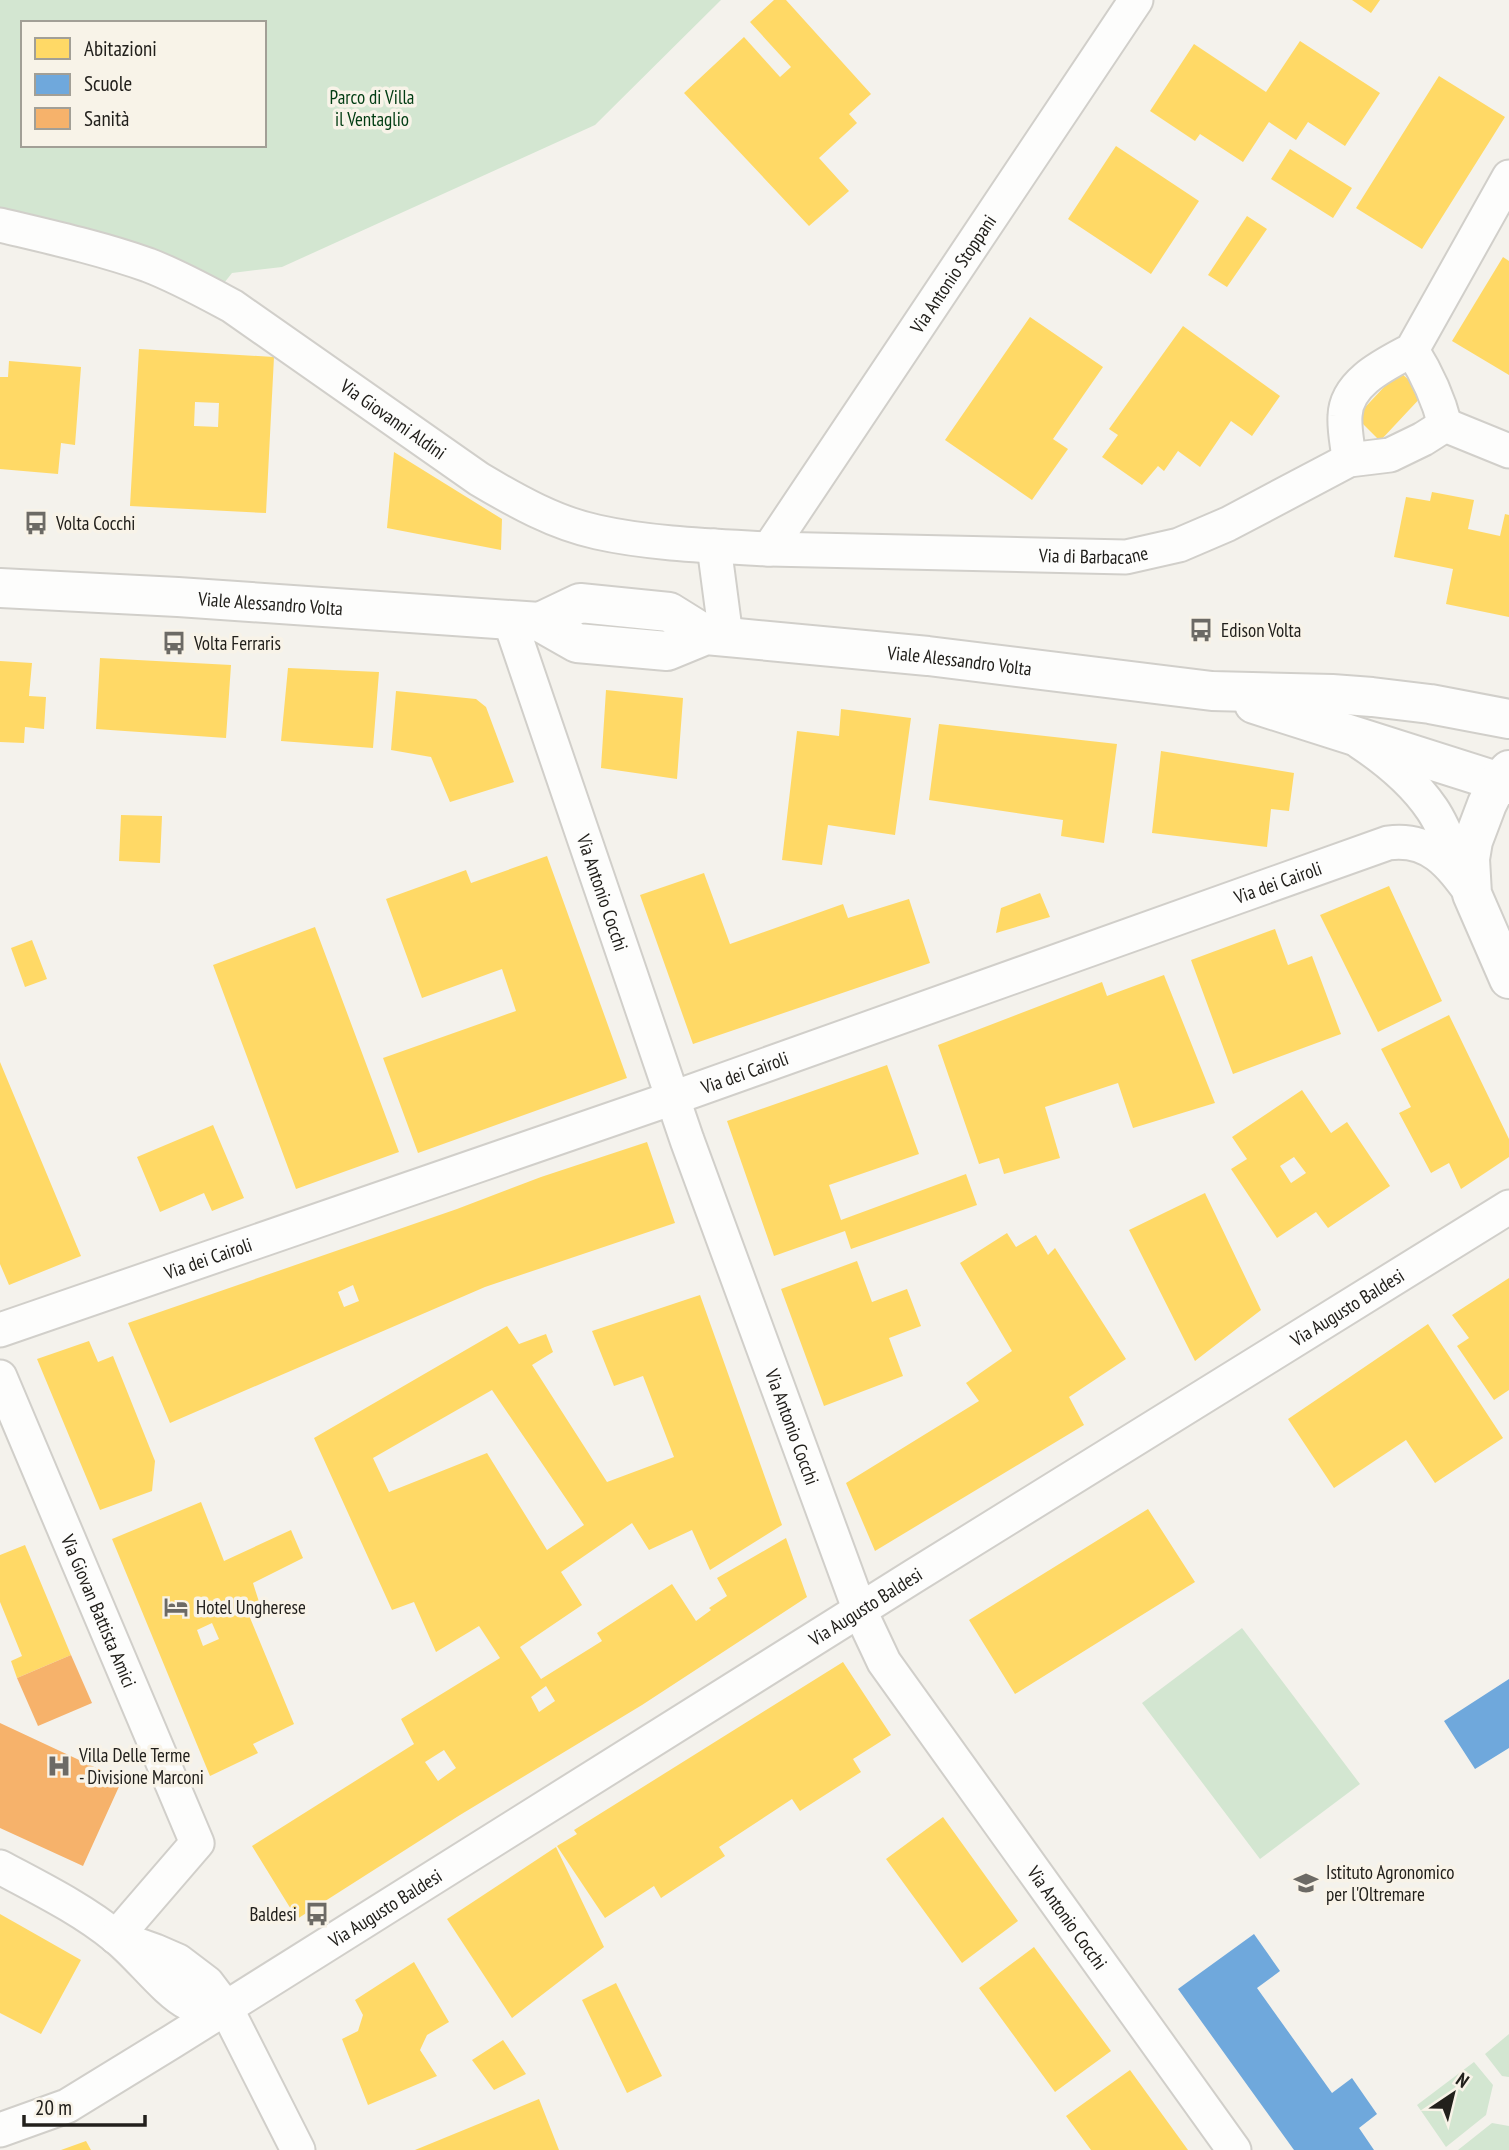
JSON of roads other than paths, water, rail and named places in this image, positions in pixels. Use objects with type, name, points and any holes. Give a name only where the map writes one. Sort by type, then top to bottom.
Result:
[{"type":"main road","name":"Viale Alessandro Volta","points":[[0,588],[177,597],[525,622],[580,603],[593,604],[669,612],[716,636],[928,656],[1212,691],[1345,713]]},
{"type":"main road","points":[[1345,713],[1430,704],[1509,719]]},
{"type":"main road","points":[[1345,713],[1505,779],[1487,804],[1473,841],[1470,859],[1472,894],[1509,979]]},
{"type":"street","name":"Via Antonio Stoppani","points":[[769,549],[1136,0]]},
{"type":"street","points":[[1349,460],[1345,414],[1350,398],[1364,379],[1412,350],[1509,177]]},
{"type":"street","name":"Via Giovanni Aldini","points":[[0,225],[149,265],[193,285],[232,306],[479,479],[516,501],[557,520],[596,532],[713,546]]},
{"type":"street","points":[[1412,350],[1427,373],[1439,401],[1445,425],[1509,451]]},
{"type":"street","name":"Via di Barbacane","points":[[713,546],[1126,556],[1178,544],[1228,524],[1349,460],[1390,455],[1445,425]]},
{"type":"street","points":[[713,546],[716,636]]},
{"type":"street","name":"Via Antonio Cocchi","points":[[525,622],[673,1098],[860,1611],[884,1661],[1234,2150]]},
{"type":"street","points":[[1345,713],[1424,798],[1441,825],[1472,894]]},
{"type":"street","name":"Via dei Cairoli","points":[[0,1330],[673,1098],[1388,843],[1401,841],[1427,848],[1453,868],[1472,894]]},
{"type":"street","name":"Via Augusto Baldesi","points":[[0,2130],[67,2106],[1509,1207]]},
{"type":"street","name":"Via Giovan Battista Amici","points":[[0,1377],[197,1843],[116,1937]]},
{"type":"street","points":[[0,1867],[73,1908],[116,1937],[188,2003],[226,2008],[298,2150]]},
{"type":"place","name":"Volta Cocchi","points":[[36,523]]},
{"type":"place","name":"Edison Volta","points":[[1201,630]]},
{"type":"place","name":"Volta Ferraris","points":[[174,643]]},
{"type":"place","name":"Hotel Ungherese","points":[[176,1607]]},
{"type":"place","name":"Villa Delle Terme - Divisione Marconi","points":[[59,1766]]},
{"type":"place","name":"Istituto Agronomico per l'Oltremare","points":[[1306,1883]]},
{"type":"place","name":"Baldesi","points":[[317,1914]]},
{"type":"park label","name":"Parco di Villa il Ventaglio","points":[[372,108]]}]
